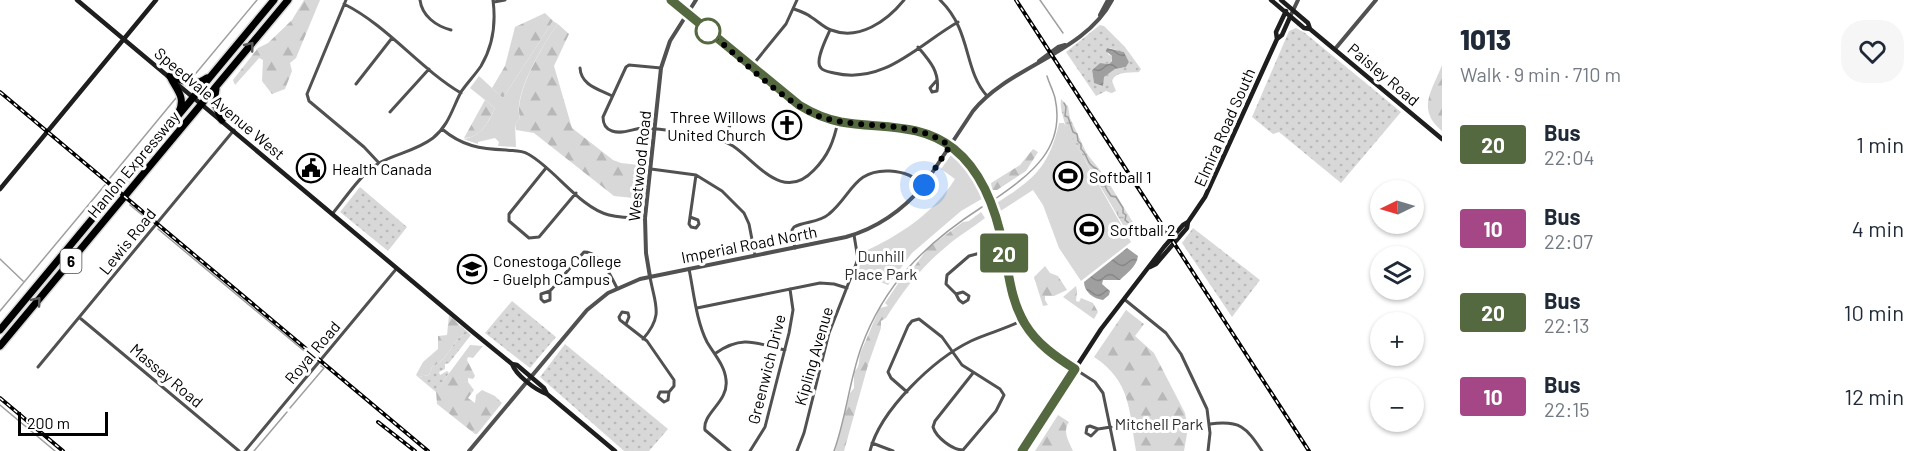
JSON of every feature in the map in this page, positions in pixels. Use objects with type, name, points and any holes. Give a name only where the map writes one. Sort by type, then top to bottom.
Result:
[{"type":"highway","name":"Hanlon Expressway","points":[[0,330],[274,0]]},
{"type":"highway","name":"Hanlon Expressway","points":[[0,346],[288,0]]},
{"type":"highway","points":[[170,76],[193,84],[200,83],[212,75]]},
{"type":"highway","points":[[170,76],[182,96],[182,105],[176,116]]},
{"type":"highway","points":[[217,86],[214,102],[222,120]]},
{"type":"main road","name":"Speedvale Avenue West","points":[[77,0],[512,364],[514,369],[529,379],[541,392],[547,394],[615,451]]},
{"type":"main road","points":[[0,189],[156,0]]},
{"type":"main road","points":[[672,0],[687,13]]},
{"type":"main road","name":"Paisley Road","points":[[1271,0],[1304,28],[1310,29],[1442,139]]},
{"type":"main road","name":"Paisley Road","points":[[1281,0],[1308,23],[1310,29]]},
{"type":"main road","name":"Elmira Road South","points":[[1022,451],[1101,329],[1206,197],[1277,39],[1276,32],[1288,15],[1288,6]]},
{"type":"street","points":[[420,0],[424,14],[440,27],[451,30]]},
{"type":"street","points":[[333,213],[364,176],[378,164],[418,147],[442,129],[450,118],[461,93],[487,54],[493,31],[493,1],[505,0]]},
{"type":"street","name":"Westwood Road","points":[[643,339],[655,324],[657,315],[646,253],[645,218],[661,68],[670,41],[696,0]]},
{"type":"street","points":[[751,67],[783,30],[797,0]]},
{"type":"street","points":[[794,9],[809,15],[830,30],[845,33],[863,31],[885,19],[904,0]]},
{"type":"street","points":[[940,0],[958,22],[978,85],[987,96]]},
{"type":"street","points":[[1100,16],[1108,0]]},
{"type":"street","points":[[1100,16],[1107,10],[1112,0]]},
{"type":"street","name":"Elmira Road South","points":[[1288,6],[1291,0]]},
{"type":"street","name":"Elmira Road South","points":[[1288,15],[1298,0]]},
{"type":"street","points":[[1335,50],[1376,0]]},
{"type":"street","points":[[378,164],[370,153],[307,97],[345,2],[461,93]]},
{"type":"street","points":[[687,13],[799,105],[818,115],[838,122],[912,129],[934,136],[963,157],[979,177],[989,199],[1003,247],[1011,290],[1023,320],[1046,349],[1095,382],[1103,393],[1115,451]]},
{"type":"street","name":"Imperial Road North","points":[[470,451],[587,310],[617,288],[650,277],[854,235],[893,215],[924,185],[973,111],[987,96],[1036,64],[1061,51],[1089,29],[1100,16]]},
{"type":"street","points":[[830,30],[818,64],[821,69],[833,73],[853,75],[879,72],[895,65],[918,47],[958,22]]},
{"type":"street","points":[[356,84],[392,38]]},
{"type":"street","points":[[918,47],[934,66],[937,80]]},
{"type":"street","points":[[661,68],[629,65],[626,67],[603,117],[607,128],[624,133],[641,128],[710,136],[723,140],[774,179],[792,182],[806,177],[827,154],[832,146],[838,122]]},
{"type":"street","points":[[580,68],[580,76],[586,83],[612,96]]},
{"type":"street","points":[[390,112],[429,69]]},
{"type":"street","points":[[723,140],[736,118]]},
{"type":"street","points":[[442,129],[454,139],[468,146],[479,149],[524,152],[595,208],[608,215],[645,218]]},
{"type":"street","name":"Lewis Road","points":[[38,367],[234,130]]},
{"type":"street","points":[[547,168],[509,214],[509,221],[529,238],[539,237],[576,193]]},
{"type":"street","points":[[651,169],[696,175],[722,191],[744,213],[749,224],[755,255]]},
{"type":"street","points":[[795,248],[792,230],[794,227],[827,216],[856,182],[869,173],[900,172],[914,177],[924,185]]},
{"type":"street","points":[[690,217],[696,175]]},
{"type":"street","name":"Kipling Avenue","points":[[797,451],[804,433],[829,333],[858,259],[854,235]]},
{"type":"street","points":[[956,294],[946,284],[947,275],[969,256],[1003,247]]},
{"type":"street","points":[[550,291],[584,252],[589,252],[598,259],[617,288]]},
{"type":"street","name":"Royal Road","points":[[245,451],[397,268]]},
{"type":"street","points":[[689,269],[697,308],[708,342],[727,380],[721,402],[704,425],[708,433],[730,451]]},
{"type":"street","points":[[697,308],[829,283],[847,288]]},
{"type":"street","name":"Greenwich Drive","points":[[750,451],[765,427],[785,350],[793,316],[790,289]]},
{"type":"street","points":[[1124,299],[1162,330],[1176,345],[1203,399],[1210,424],[1208,451]]},
{"type":"street","name":"Massey Road","points":[[80,318],[240,451]]},
{"type":"street","points":[[908,392],[891,378],[888,372],[908,326],[917,319],[942,337],[962,364],[1003,392],[1004,399],[966,447],[959,451],[935,432],[933,427],[973,373]]},
{"type":"street","points":[[870,451],[879,428],[933,365],[973,340],[1003,330],[1023,320]]},
{"type":"street","points":[[626,324],[652,348],[674,380],[674,385],[669,392]]},
{"type":"street","points":[[715,353],[740,341],[785,350]]},
{"type":"street","points":[[1210,424],[1228,422],[1240,426],[1250,433],[1262,451]]},
{"type":"street","points":[[1098,429],[1111,428]]},
{"type":"street","points":[[872,443],[893,451]]},
{"type":"green space","points":[[304,0],[320,0],[296,58],[290,63],[292,71],[285,89],[272,94],[262,81],[263,60],[259,58],[235,85],[233,80],[258,48],[268,43],[292,20]]},
{"type":"green space","points":[[545,13],[553,21],[503,98],[492,88],[505,66],[515,27]]},
{"type":"green space","points":[[553,21],[558,24],[545,43],[525,83],[519,108],[520,118],[515,124],[516,147],[498,146],[499,142],[495,138],[478,142],[478,144],[463,139],[479,132],[487,124],[495,108],[470,88],[479,76],[503,98]]},
{"type":"green space","points":[[558,24],[569,34],[554,66],[572,128],[613,160],[647,166],[643,199],[614,196],[534,133],[516,130],[515,124],[520,118],[519,108],[525,83],[545,43]]},
{"type":"green space","points":[[1100,25],[1104,26],[1125,47],[1141,69],[1139,72],[1116,76],[1112,81],[1116,91],[1111,93],[1106,91],[1096,96],[1066,52]],"holes":[[[1109,48],[1124,52],[1129,62],[1126,67],[1115,69],[1094,83],[1092,70],[1100,63],[1110,64],[1113,57],[1108,54]]]},
{"type":"green space","points":[[1296,28],[1401,112],[1341,183],[1279,132],[1273,134],[1252,117],[1289,31]]},
{"type":"green space","points":[[1442,65],[1442,131],[1430,115],[1428,100]]},
{"type":"green space","points":[[1061,99],[1068,106],[1070,118],[1087,154],[1104,175],[1140,234],[1130,237],[1075,143],[1067,136]]},
{"type":"green space","points":[[485,100],[495,108],[490,119],[475,135],[464,138]]},
{"type":"green space","points":[[1059,123],[1064,123],[1131,242],[1081,281],[1059,248],[1043,205],[1033,190],[999,212],[995,204],[1020,188],[1038,171],[1050,151]]},
{"type":"green space","points":[[1033,149],[1038,152],[1026,171],[997,190],[992,190],[991,183],[1020,165]]},
{"type":"green space","name":"Dunhill Place Park","points":[[951,155],[971,173],[985,197],[961,211],[912,253],[888,285],[858,273],[863,252],[890,239],[915,222],[946,191],[955,179],[941,169]]},
{"type":"green space","points":[[360,187],[407,227],[388,251],[340,212]]},
{"type":"green space","points":[[981,212],[985,218],[929,262],[886,318],[881,321],[881,328],[844,451],[835,451],[850,393],[854,388],[854,372],[858,367],[861,352],[880,308],[888,306],[885,303],[899,282],[905,279],[928,248],[963,222],[969,221]]},
{"type":"green space","points":[[1193,228],[1260,280],[1232,317],[1182,243]]},
{"type":"green space","points":[[1045,266],[1050,273],[1058,276],[1067,290],[1054,296],[1045,296],[1048,305],[1043,306],[1034,277]]},
{"type":"green space","points":[[1076,286],[1076,301],[1079,302],[1081,298],[1093,303],[1098,312],[1094,319],[1063,297]]},
{"type":"green space","points":[[512,301],[556,337],[530,368],[485,333]]},
{"type":"green space","name":"Mitchell Park","points":[[1126,310],[1144,324],[1135,336],[1154,353],[1185,413],[1188,428],[1184,451],[1136,451],[1129,410],[1122,387],[1106,366],[1094,357]]},
{"type":"green space","points":[[449,315],[461,327],[463,335],[442,360],[432,367],[429,375],[418,377],[416,375],[423,362],[438,349],[438,336],[447,335]]},
{"type":"green space","points":[[460,325],[471,335],[449,363],[445,364],[445,369],[439,372],[440,375],[447,371],[449,373],[436,392],[418,377],[429,375],[432,367],[442,360],[463,335]]},
{"type":"green space","points":[[565,344],[668,429],[649,451],[624,451],[540,377]]},
{"type":"green space","points":[[470,345],[483,346],[473,358],[468,357],[467,360],[475,376],[473,379],[468,378],[474,390],[468,398],[475,403],[476,395],[482,390],[495,396],[502,403],[477,434],[437,404],[436,391]]},
{"type":"green space","points":[[1058,415],[1069,422],[1066,433],[1073,451],[1035,451]]},
{"type":"water","points":[[1107,48],[1124,52],[1129,62],[1126,67],[1115,69],[1104,77],[1103,86],[1094,83],[1092,70],[1100,63],[1109,64],[1112,61],[1112,56],[1106,51]]},
{"type":"water","points":[[1127,248],[1138,256],[1134,266],[1120,280],[1103,280],[1102,284],[1110,291],[1103,300],[1090,294],[1084,282]]},
{"type":"waterway","points":[[192,78],[257,0]]},
{"type":"waterway","points":[[1040,0],[1063,33]]},
{"type":"waterway","points":[[995,199],[1033,169],[1043,158],[1050,145],[1057,116],[1055,98],[1047,76]]},
{"type":"waterway","points":[[110,178],[176,98]]},
{"type":"waterway","points":[[1064,103],[1065,116],[1068,117],[1073,132],[1077,134],[1081,149],[1091,165],[1097,169],[1111,196],[1116,197],[1126,215],[1125,220],[1130,224],[1131,229],[1135,230],[1136,235]]},
{"type":"waterway","points":[[0,311],[105,185]]},
{"type":"waterway","points":[[130,205],[152,223]]},
{"type":"waterway","points":[[834,451],[861,348],[882,304],[909,267],[925,251],[982,207]]},
{"type":"waterway","points":[[158,229],[315,360]]},
{"type":"waterway","points":[[0,259],[23,281]]},
{"type":"waterway","points":[[290,408],[324,368],[321,366]]},
{"type":"waterway","points":[[0,405],[55,451]]},
{"type":"waterway","points":[[254,451],[287,412]]},
{"type":"railway","points":[[1016,0],[1309,451]]},
{"type":"railway","points":[[0,92],[428,451]]},
{"type":"railway","points":[[0,398],[63,451]]},
{"type":"railway","points":[[378,422],[415,451]]},
{"type":"bus line","name":"20","points":[[671,0],[799,105],[838,122],[900,127],[924,132],[946,143],[970,165],[983,185],[996,219],[1011,290],[1023,320],[1046,349],[1075,369],[1022,451]]},
{"type":"place","name":"Three Willows United Church","points":[[787,125]]},
{"type":"place","name":"Health Canada","points":[[311,168]]},
{"type":"place","name":"Softball 1","points":[[1068,176]]},
{"type":"place","name":"Softball 2","points":[[1089,229]]},
{"type":"place","name":"Conestoga College - Guelph Campus","points":[[472,269]]},
{"type":"route","points":[[708,31],[789,99],[818,115],[838,122],[912,129],[934,136],[946,143],[950,146],[924,185]]}]
